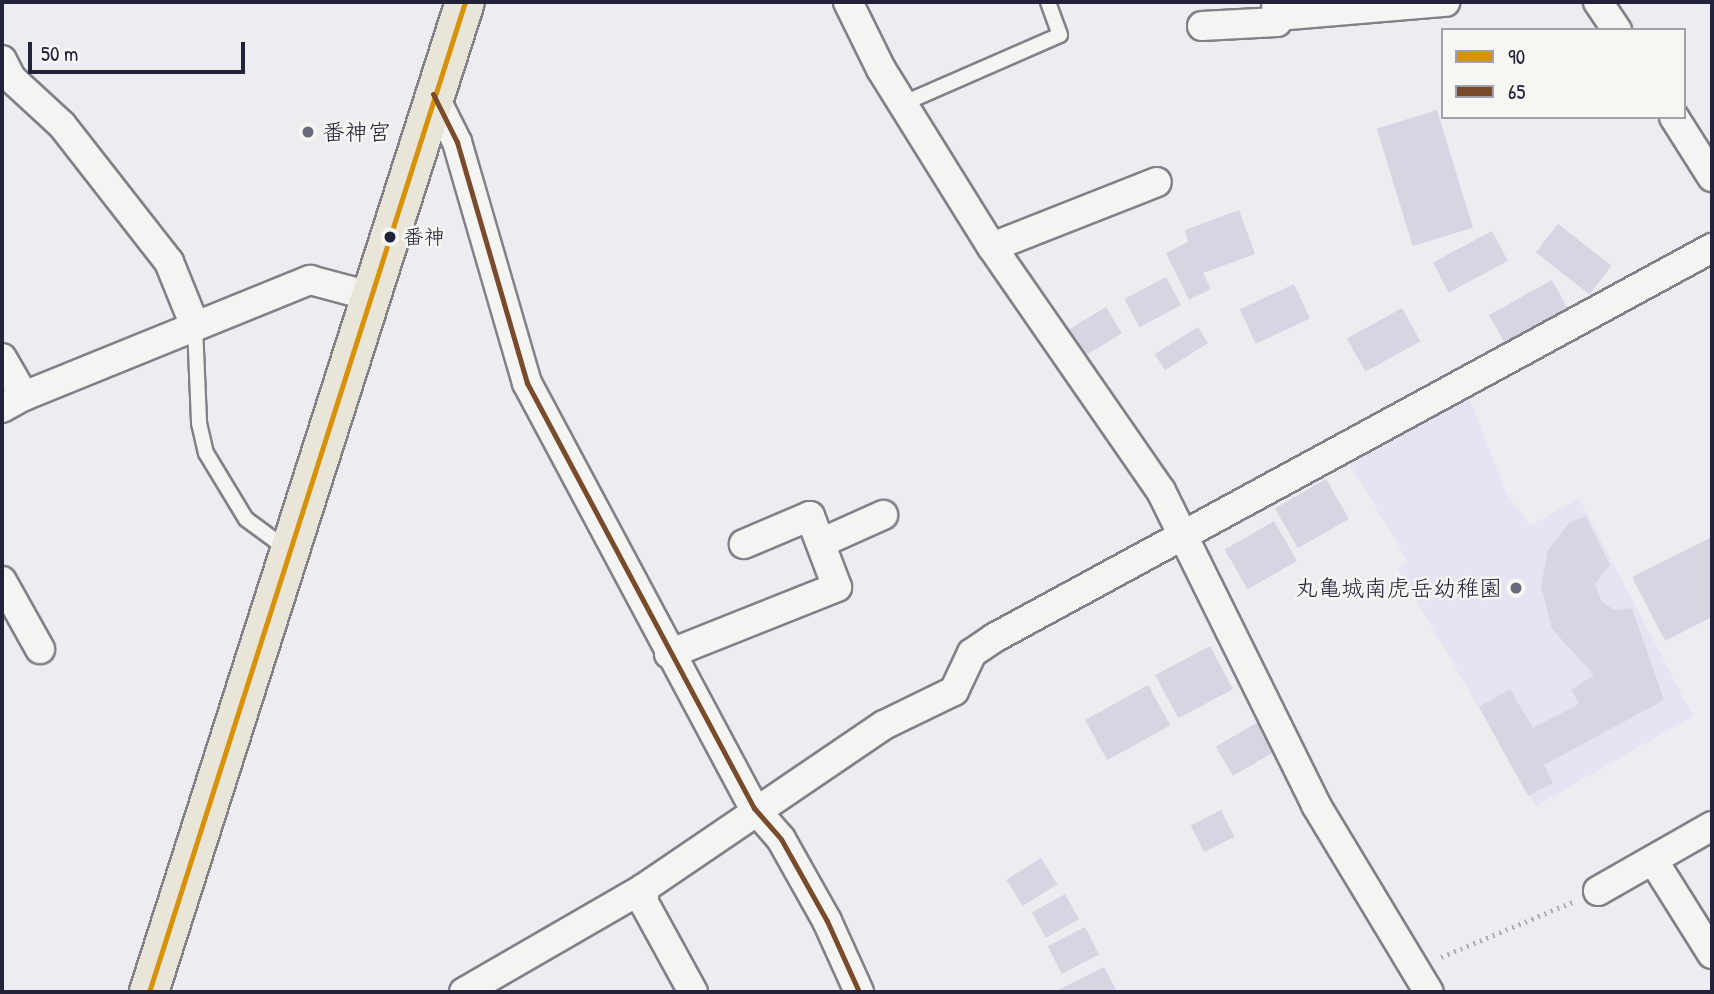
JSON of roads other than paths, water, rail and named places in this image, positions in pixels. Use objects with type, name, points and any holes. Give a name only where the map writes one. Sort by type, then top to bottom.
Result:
[{"type":"main road","points":[[149,992],[433,94],[465,2]]},
{"type":"street","points":[[848,2],[902,104],[992,247],[1161,491],[1316,805],[1429,992]]},
{"type":"street","points":[[1202,26],[1277,22],[1276,9],[1445,2]]},
{"type":"street","points":[[1598,2],[1616,28]]},
{"type":"street","points":[[2,60],[11,78],[62,125],[169,262],[195,326]]},
{"type":"street","points":[[433,94],[457,142],[527,383],[669,654],[754,808],[794,863],[859,992]]},
{"type":"street","points":[[1675,119],[1712,177]]},
{"type":"street","points":[[992,247],[1157,181]]},
{"type":"street","points":[[464,992],[644,888],[754,808],[884,725],[954,691],[972,653],[993,638],[1183,540],[1322,455],[1712,248]]},
{"type":"street","points":[[2,358],[13,402],[310,280],[370,296]]},
{"type":"street","points":[[823,542],[883,515]]},
{"type":"street","points":[[669,654],[837,587],[823,542],[810,516],[744,544]]},
{"type":"street","points":[[2,581],[40,649]]},
{"type":"street","points":[[1598,891],[1712,826]]},
{"type":"street","points":[[1653,860],[1712,954]]},
{"type":"street","points":[[644,888],[644,903],[693,992]]},
{"type":"lane","points":[[902,104],[1060,35],[1048,2]]},
{"type":"lane","points":[[195,326],[206,453],[246,519],[289,550]]},
{"type":"place","name":"番神宮","points":[[308,132]]},
{"type":"place","name":"番神","points":[[390,237]]},
{"type":"place","name":"丸亀城南虎岳幼稚園","points":[[1516,588]]}]
